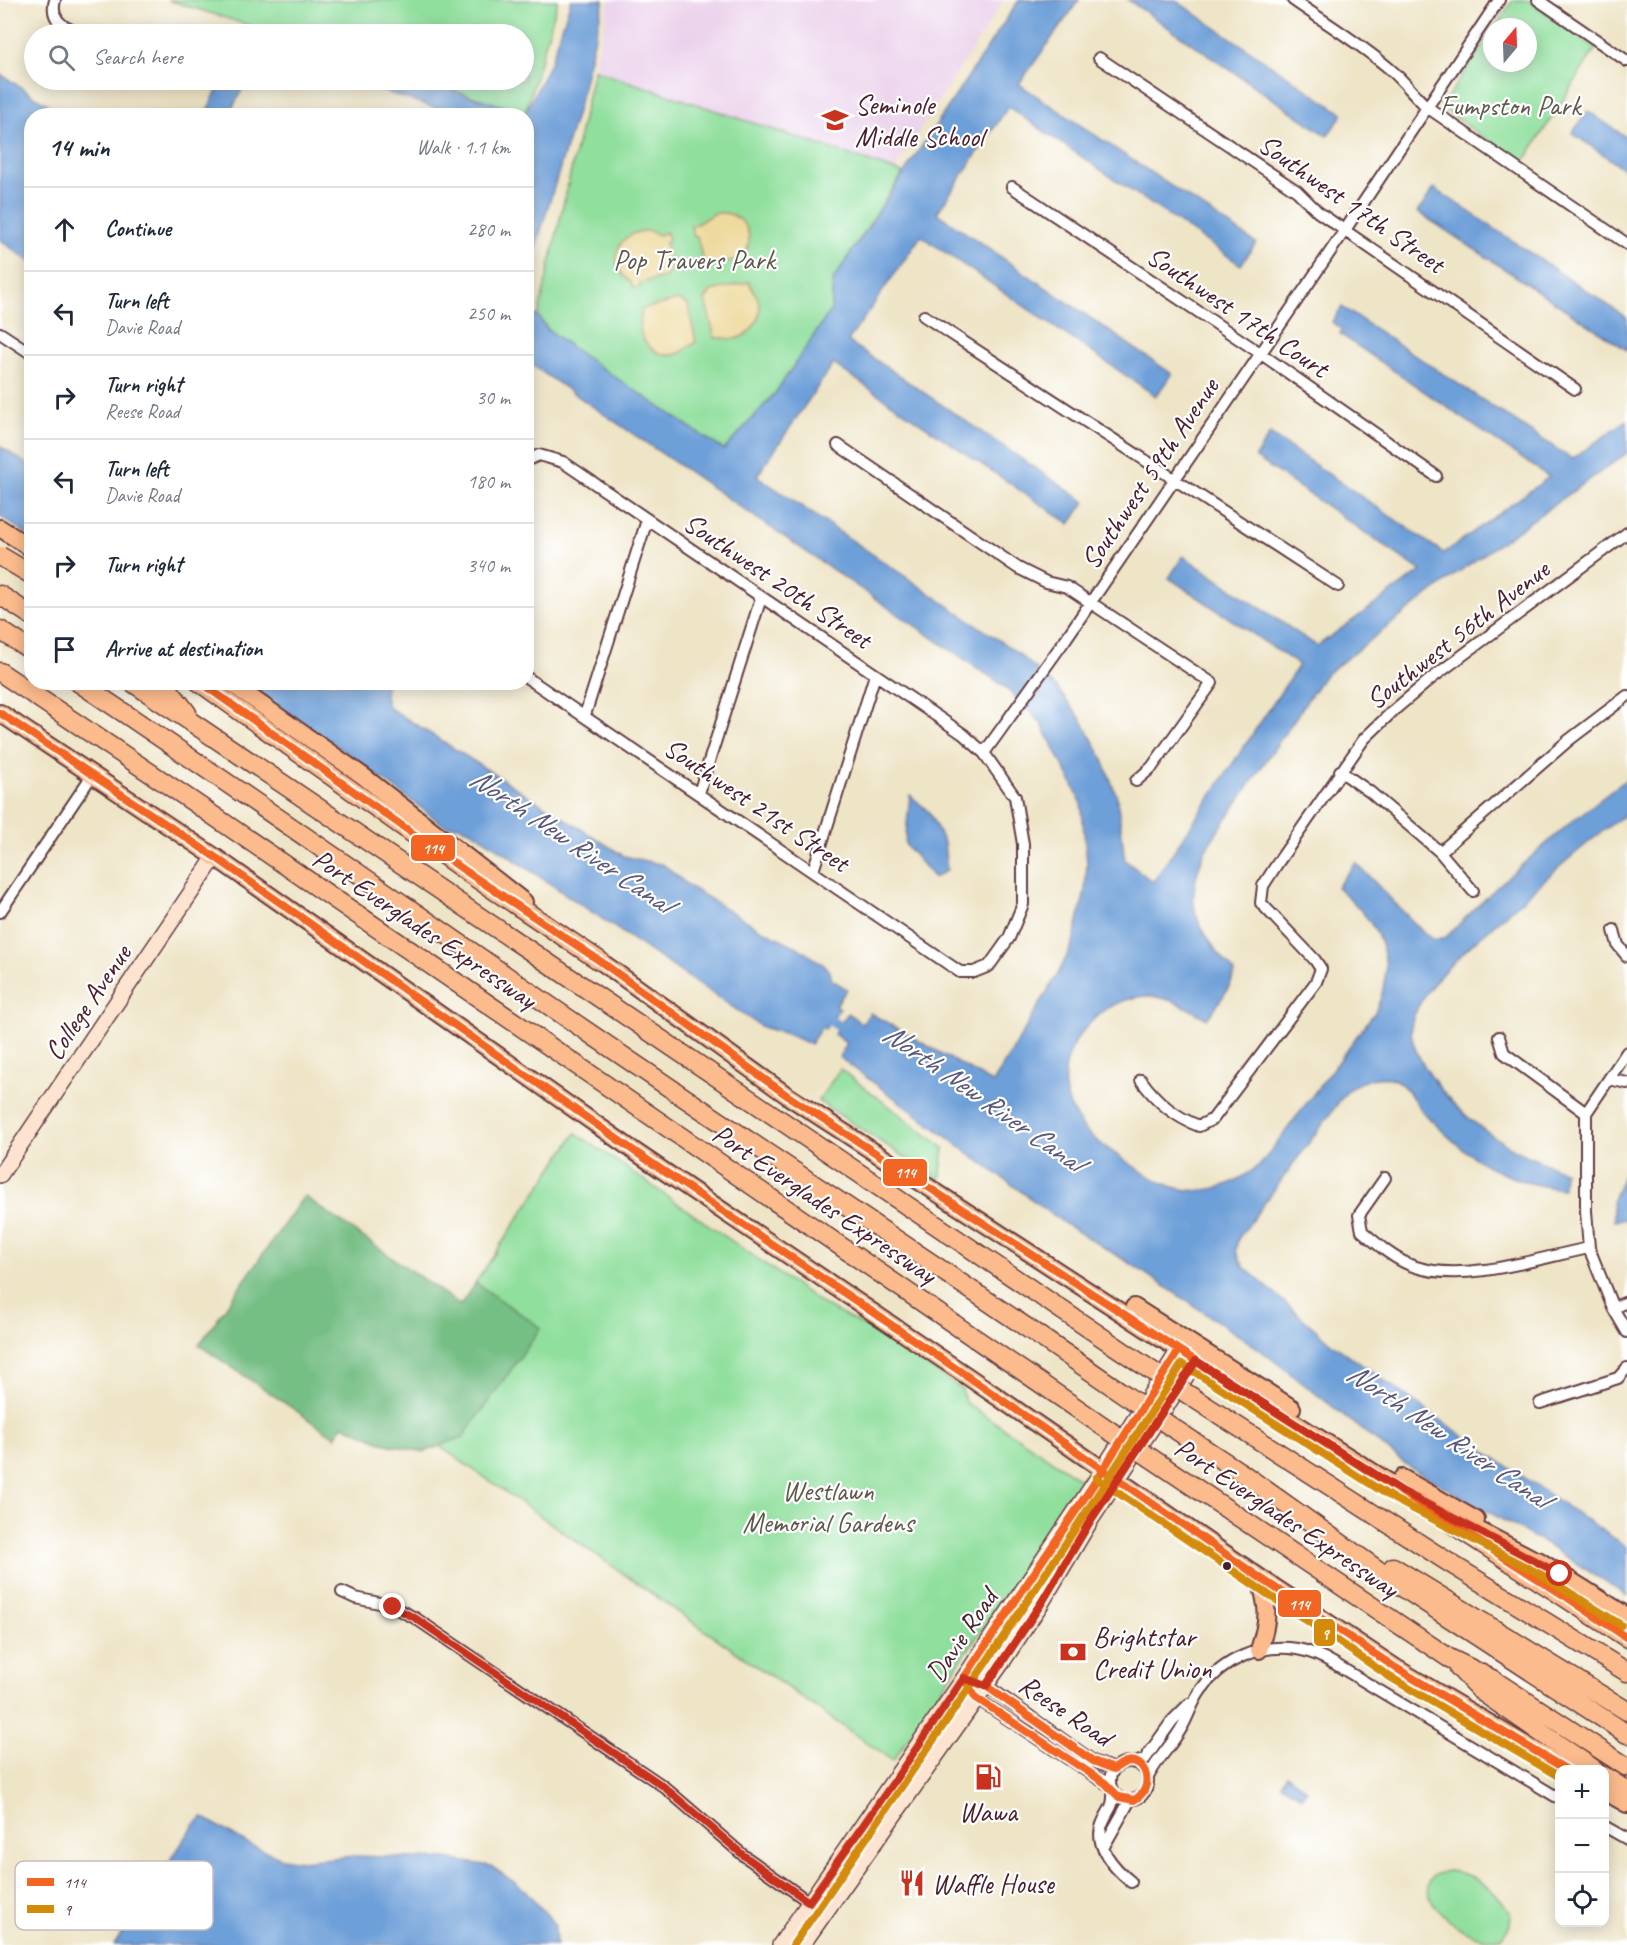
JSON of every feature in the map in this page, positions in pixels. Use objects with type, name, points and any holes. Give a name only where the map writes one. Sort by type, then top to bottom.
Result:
[{"type":"highway","points":[[0,551],[24,570]]},
{"type":"highway","points":[[0,556],[24,571]]},
{"type":"highway","points":[[0,595],[24,611]]},
{"type":"highway","points":[[0,630],[24,646]]},
{"type":"highway","name":"Port Everglades Expressway","points":[[0,672],[24,688]]},
{"type":"highway","name":"Port Everglades Expressway","points":[[27,690],[1110,1431],[1449,1658],[1492,1679],[1627,1767]]},
{"type":"highway","points":[[90,690],[233,786],[597,1038],[987,1299],[1173,1428],[1243,1474],[1627,1711]]},
{"type":"highway","name":"Port Everglades Expressway","points":[[144,690],[1152,1371],[1448,1562],[1627,1672]]},
{"type":"highway","points":[[169,690],[195,724]]},
{"type":"highway","points":[[210,690],[464,870],[600,961]]},
{"type":"highway","points":[[1243,1474],[1402,1587],[1627,1734]]},
{"type":"highway","points":[[1400,1490],[1627,1638]]},
{"type":"highway","points":[[1449,1658],[1481,1691],[1588,1765]]},
{"type":"highway","points":[[1609,1779],[1627,1791]]},
{"type":"main road","points":[[0,528],[24,544]]},
{"type":"main road","points":[[240,690],[363,776],[600,961],[788,1096],[1196,1361],[1400,1490],[1545,1565]]},
{"type":"main road","points":[[0,713],[215,857],[637,1153],[1259,1577],[1405,1674],[1560,1765]]},
{"type":"main road","name":"College Avenue","points":[[0,1175],[215,857]]},
{"type":"main road","points":[[941,1196],[1033,1246],[1214,1356],[1356,1450],[1482,1523],[1627,1616]]},
{"type":"main road","name":"Davie Road","points":[[780,1945],[964,1678],[1179,1350]]},
{"type":"main road","name":"Davie Road","points":[[802,1945],[1042,1602],[1079,1538],[1196,1361]]},
{"type":"main road","points":[[1259,1577],[1267,1601],[1267,1615],[1259,1650]]},
{"type":"main road","points":[[1609,1793],[1627,1804]]},
{"type":"street","points":[[55,0],[53,6],[57,22],[60,24]]},
{"type":"street","points":[[1293,0],[1361,46],[1393,72],[1427,107],[1627,244]]},
{"type":"street","name":"Southwest 59th Avenue","points":[[984,753],[1017,709],[1345,230],[1499,0]]},
{"type":"street","points":[[1538,0],[1627,61]]},
{"type":"street","name":"Southwest 17th Street","points":[[1099,58],[1297,191],[1318,212],[1575,389]]},
{"type":"street","name":"Southwest 17th Court","points":[[1012,187],[1260,353],[1436,476]]},
{"type":"street","points":[[924,316],[1338,585]]},
{"type":"street","points":[[0,333],[24,349]]},
{"type":"street","points":[[838,445],[1018,568],[1046,582],[1067,587],[1212,683],[1152,768],[1136,781]]},
{"type":"street","name":"Southwest 20th Street","points":[[534,457],[539,455],[563,462],[963,734],[984,753]]},
{"type":"street","points":[[585,715],[647,519]]},
{"type":"street","name":"Southwest 56th Avenue","points":[[1141,1080],[1154,1098],[1185,1121],[1199,1126],[1213,1119],[1316,982],[1321,969],[1316,960],[1261,903],[1263,886],[1276,864],[1340,771],[1364,740],[1393,711],[1432,678],[1627,533]]},
{"type":"street","points":[[699,793],[761,598]]},
{"type":"street","points":[[813,870],[875,675]]},
{"type":"street","name":"Southwest 21st Street","points":[[534,682],[960,972],[974,972],[988,966],[1009,938],[1023,904],[1023,844],[1015,797],[984,753]]},
{"type":"street","points":[[1440,852],[1569,740],[1627,696]]},
{"type":"street","points":[[1340,771],[1370,792],[1440,852],[1473,891]]},
{"type":"street","points":[[0,912],[93,774]]},
{"type":"street","points":[[1614,930],[1618,945],[1627,956]]},
{"type":"street","points":[[1499,1037],[1504,1053],[1586,1113]]},
{"type":"street","points":[[1627,1052],[1586,1113],[1586,1211],[1589,1248],[1613,1308],[1627,1332]]},
{"type":"street","points":[[1609,1079],[1627,1083]]},
{"type":"street","points":[[1385,1178],[1359,1215],[1362,1231],[1380,1246],[1413,1267],[1441,1273],[1470,1272],[1589,1248]]},
{"type":"street","points":[[1613,1308],[1627,1302]]},
{"type":"street","points":[[1540,1403],[1618,1378],[1627,1368]]},
{"type":"street","points":[[342,1592],[355,1598],[389,1605],[415,1618],[663,1786],[743,1855],[809,1902]]},
{"type":"street","name":"Reese Road","points":[[1136,1763],[1145,1759],[1172,1721],[1218,1671],[1232,1661],[1259,1650],[1278,1647],[1315,1654],[1335,1664],[1555,1796]]},
{"type":"street","name":"Reese Road","points":[[964,1678],[1112,1789]]},
{"type":"street","name":"Reese Road","points":[[981,1692],[1093,1761],[1114,1769]]},
{"type":"street","name":"Reese Road","points":[[1148,1777],[1182,1727],[1196,1697]]},
{"type":"street","points":[[1103,1848],[1130,1800],[1144,1793],[1148,1777],[1144,1768],[1136,1763],[1124,1762],[1114,1769],[1110,1778],[1114,1804],[1102,1822],[1100,1831],[1103,1848],[1108,1860],[1131,1882]]},
{"type":"street","points":[[1112,1789],[1121,1798],[1130,1800]]},
{"type":"street","points":[[1609,1828],[1627,1839]]},
{"type":"shaded area","name":"Seminole Middle School","points":[[609,0],[1004,0],[894,170],[594,70]]},
{"type":"green space","points":[[168,0],[558,0],[534,82],[534,24],[245,24]]},
{"type":"green space","name":"Fumpston Park","points":[[1513,0],[1528,0],[1596,48],[1522,165],[1441,107],[1483,44],[1483,72],[1537,72],[1537,18],[1501,18]]},
{"type":"green space","name":"Pop Travers Park","points":[[594,70],[903,173],[833,280],[831,310],[776,392],[724,450],[576,351],[547,328],[538,316]]},
{"type":"green space","points":[[452,90],[532,90],[526,108],[509,108]]},
{"type":"green space","points":[[840,1069],[944,1148],[940,1180],[818,1101]]},
{"type":"green space","name":"Westlawn Memorial Gardens","points":[[576,1133],[827,1307],[874,1331],[962,1389],[965,1402],[1082,1481],[893,1761],[389,1411]]},
{"type":"green space","points":[[304,1196],[460,1305],[476,1283],[541,1328],[463,1437],[424,1452],[386,1444],[343,1425],[335,1437],[199,1345]]},
{"type":"green space","points":[[1448,1871],[1477,1880],[1486,1885],[1501,1900],[1511,1917],[1509,1929],[1500,1938],[1483,1937],[1466,1931],[1450,1921],[1438,1909],[1430,1897],[1428,1885],[1434,1876]]},
{"type":"sand","points":[[716,213],[732,215],[744,224],[749,238],[745,254],[747,260],[738,263],[737,259],[711,266],[703,261],[697,236],[694,237],[691,226]]},
{"type":"sand","points":[[649,231],[659,235],[667,232],[669,241],[665,243],[671,267],[667,276],[640,283],[640,287],[633,288],[618,266],[618,249],[629,236]]},
{"type":"sand","points":[[749,282],[759,305],[755,324],[751,330],[740,337],[715,338],[705,300],[711,291]]},
{"type":"sand","points":[[679,300],[688,305],[696,342],[680,353],[666,355],[654,350],[645,341],[640,325],[642,309]]},
{"type":"water","points":[[571,0],[604,0],[576,115],[534,253],[534,108],[528,108],[551,61]]},
{"type":"water","points":[[1019,0],[1079,0],[1019,84],[1256,243],[1241,265],[1008,107],[937,213],[1172,374],[1156,396],[921,236],[848,341],[1085,502],[1070,524],[833,364],[757,476],[1018,653],[1055,686],[1081,719],[1102,757],[1117,797],[1125,860],[1153,882],[1299,665],[1169,578],[1183,556],[1317,646],[1421,571],[1255,457],[1270,434],[1444,553],[1549,477],[1340,334],[1342,329],[1332,322],[1342,307],[1572,459],[1627,420],[1627,453],[1456,574],[1324,676],[1205,850],[1199,866],[1194,893],[1196,915],[1209,940],[1234,972],[1224,996],[1207,1019],[1177,1003],[1157,997],[1139,997],[1105,1010],[1079,1036],[1070,1053],[1065,1070],[1065,1088],[1072,1110],[1090,1135],[1109,1150],[1156,1179],[1178,1188],[1199,1190],[1220,1187],[1241,1177],[1261,1164],[1375,1012],[1382,993],[1385,958],[1381,943],[1364,914],[1337,887],[1356,863],[1422,931],[1433,939],[1444,939],[1499,885],[1571,822],[1627,779],[1627,813],[1572,856],[1458,957],[1426,994],[1412,1022],[1411,1034],[1420,1058],[1452,1102],[1468,1117],[1504,1143],[1523,1154],[1564,1171],[1563,1189],[1521,1181],[1486,1165],[1441,1130],[1396,1080],[1375,1078],[1355,1085],[1343,1097],[1238,1239],[1236,1251],[1244,1267],[1331,1343],[1627,1547],[1627,1596],[1549,1546],[1411,1468],[1259,1349],[1131,1264],[1065,1224],[839,1057],[847,1044],[834,1034],[848,1013],[862,1024],[870,1013],[993,1083],[1060,970],[1073,943],[1085,891],[1087,863],[1081,802],[1041,723],[1005,687],[534,366],[534,314],[538,316],[547,329],[578,352],[724,450],[776,392],[831,310],[833,280]]},
{"type":"water","points":[[1128,0],[1175,0],[1343,114],[1327,136]]},
{"type":"water","points":[[0,74],[53,108],[24,108],[24,257],[0,240]]},
{"type":"water","points":[[217,90],[242,90],[233,108],[208,108]]},
{"type":"water","points":[[380,90],[452,90],[509,108],[435,108]]},
{"type":"water","points":[[1588,111],[1627,138],[1627,171],[1572,133]]},
{"type":"water","points":[[1434,188],[1627,318],[1627,350],[1418,212]]},
{"type":"water","points":[[0,446],[24,462],[24,532],[0,516]]},
{"type":"water","points":[[254,690],[386,690],[388,707],[624,856],[664,865],[690,887],[760,929],[797,947],[824,965],[830,972],[832,980],[847,989],[836,1005],[840,1008],[825,1029],[822,1027],[810,1044],[762,1027],[472,831],[460,826],[445,826],[357,760]]},
{"type":"water","points":[[910,795],[929,812],[944,843],[947,870],[934,878],[905,844]]},
{"type":"water","points":[[1627,1166],[1627,1219],[1614,1221],[1612,1202]]},
{"type":"water","points":[[1287,1775],[1307,1789],[1302,1797],[1281,1784]]},
{"type":"water","points":[[203,1817],[244,1842],[282,1858],[301,1861],[355,1856],[446,1859],[491,1866],[524,1889],[548,1916],[555,1926],[556,1945],[114,1945],[124,1930],[213,1930],[213,1861],[170,1861],[194,1825]]},
{"type":"waterway","name":"North New River Canal","points":[[820,1014],[850,1033]]},
{"type":"transit line","name":"114","points":[[211,690],[464,870],[600,961],[788,1096],[1627,1638]]},
{"type":"transit line","name":"114","points":[[0,713],[215,857],[637,1153],[1259,1577],[1396,1668],[1559,1765]]},
{"type":"transit line","name":"114","points":[[1179,1350],[1093,1485],[964,1678],[976,1698],[1105,1783],[1119,1797],[1134,1800],[1141,1795],[1146,1782],[1146,1775],[1139,1764],[1133,1761],[1126,1762],[1114,1769],[1093,1761],[986,1686],[1042,1602],[1092,1518],[1196,1361]]},
{"type":"transit line","name":"9","points":[[793,1945],[1039,1584],[1182,1364],[1394,1499],[1540,1574],[1621,1625]]},
{"type":"transit line","name":"9","points":[[1096,1478],[1390,1677],[1555,1774]]},
{"type":"place","name":"Seminole Middle School","points":[[835,120]]},
{"type":"place","name":"Brightstar Credit Union","points":[[1073,1652]]},
{"type":"place","name":"Wawa","points":[[988,1777]]},
{"type":"place","name":"Waffle House","points":[[912,1883]]},
{"type":"route","points":[[393,1607],[415,1618],[663,1786],[743,1855],[809,1902],[964,1678],[986,1686],[1042,1602],[1079,1538],[1196,1361],[1400,1490],[1560,1574]]}]
